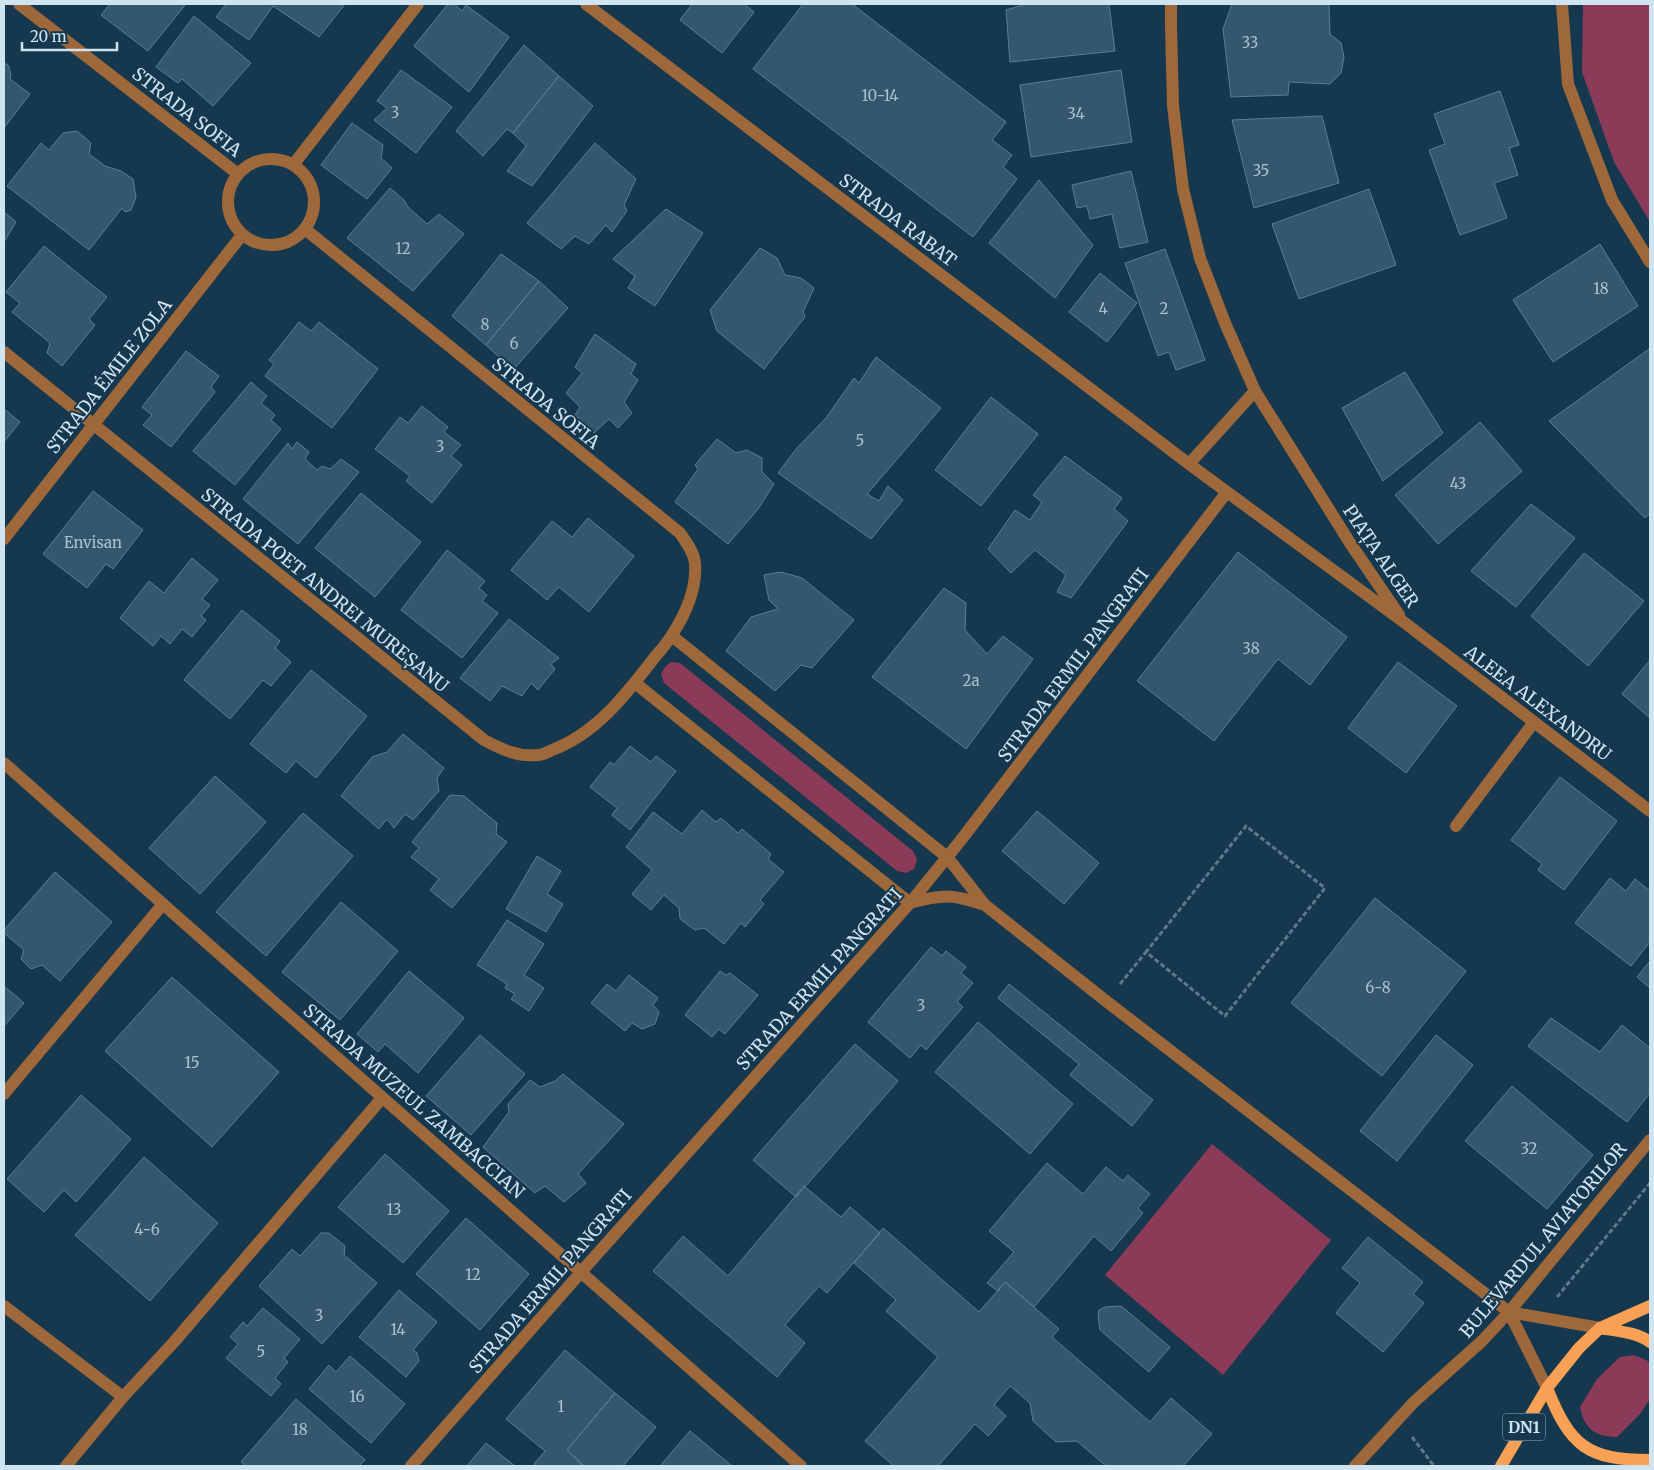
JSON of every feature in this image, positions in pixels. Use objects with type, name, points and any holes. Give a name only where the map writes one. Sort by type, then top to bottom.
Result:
[{"type":"main road","name":"DN1","points":[[1501,1466],[1547,1388],[1579,1348],[1600,1328],[1650,1306]]},
{"type":"main road","points":[[1600,1328],[1645,1338],[1650,1342]]},
{"type":"main road","points":[[1547,1388],[1557,1414],[1567,1430],[1582,1445],[1598,1455],[1618,1459],[1647,1461]]},
{"type":"street","name":"STRADA SOFIA","points":[[19,4],[238,174]]},
{"type":"street","points":[[293,166],[418,4]]},
{"type":"street","name":"STRADA RABAT","points":[[586,4],[1189,464]]},
{"type":"street","points":[[1171,4],[1173,106],[1183,189],[1200,258],[1225,323],[1255,391],[1189,464]]},
{"type":"street","points":[[1562,4],[1568,84],[1612,200],[1650,262]]},
{"type":"street","points":[[270,159],[282,160],[293,166],[310,183],[313,195],[314,207],[305,229],[295,238],[282,244],[268,246],[254,242],[242,235],[233,225],[228,199],[231,186],[238,174],[247,166],[258,161],[270,159]]},
{"type":"street","name":"STRADA SOFIA","points":[[305,229],[680,533],[690,547],[695,561],[694,580],[690,596],[672,636],[635,683]]},
{"type":"street","name":"STRADA ÉMILE ZOLA","points":[[4,539],[242,235]]},
{"type":"street","name":"STRADA POET ANDREI MUREȘANU","points":[[4,352],[484,740],[511,753],[538,755],[562,746],[585,733],[610,712],[635,683]]},
{"type":"street","name":"PIAȚA ALGER","points":[[1255,391],[1350,544],[1405,623]]},
{"type":"street","name":"PIAȚA ALGER","points":[[1189,464],[1405,623]]},
{"type":"street","name":"STRADA ERMIL PANGRATI","points":[[411,1466],[910,903],[1227,492]]},
{"type":"street","name":"ALEEA ALEXANDRU","points":[[1405,623],[1650,811]]},
{"type":"street","points":[[672,636],[947,857],[984,904],[1106,1001],[1509,1312],[1547,1388]]},
{"type":"street","points":[[635,683],[910,903],[933,897],[947,896],[961,897],[984,904]]},
{"type":"street","points":[[1456,826],[1534,722]]},
{"type":"street","name":"STRADA MUZEUL ZAMBACCIAN","points":[[4,762],[382,1098],[582,1271],[801,1466]]},
{"type":"street","points":[[4,1094],[163,904]]},
{"type":"street","points":[[66,1466],[123,1397],[174,1342],[382,1098]]},
{"type":"street","name":"BULEVARDUL AVIATORILOR","points":[[1356,1466],[1414,1402],[1482,1341],[1509,1312],[1650,1140]]},
{"type":"street","points":[[4,1306],[123,1397]]},
{"type":"street","points":[[1509,1312],[1600,1328]]},
{"type":"path","points":[[1106,1001],[1246,826],[1326,888],[1225,1016],[1146,952]]},
{"type":"path","points":[[1557,1297],[1650,1183]]},
{"type":"path","points":[[1395,1422],[1416,1441],[1434,1466]]},
{"type":"shaded area","points":[[1583,4],[1650,4],[1650,222],[1614,162],[1582,72]]},
{"type":"shaded area","points":[[671,662],[680,663],[913,851],[917,859],[914,869],[906,873],[897,871],[664,683],[661,674]]},
{"type":"shaded area","points":[[1212,1144],[1331,1240],[1223,1375],[1105,1275]]},
{"type":"shaded area","points":[[1634,1355],[1648,1361],[1650,1365],[1650,1399],[1640,1414],[1617,1437],[1597,1433],[1588,1426],[1580,1407],[1597,1379],[1620,1357]]},
{"type":"building","points":[[110,4],[186,4],[148,51],[101,15]]},
{"type":"building","points":[[226,4],[345,4],[319,37],[273,6],[249,40],[216,17]]},
{"type":"building","points":[[448,4],[454,4],[462,11],[466,5],[509,37],[469,92],[414,46]]},
{"type":"building","points":[[692,4],[744,4],[754,12],[722,53],[680,20]]},
{"type":"building","points":[[803,4],[852,4],[1006,122],[992,140],[1012,155],[1003,167],[1017,179],[973,237],[753,69]]},
{"type":"building","points":[[1026,4],[1109,4],[1115,51],[1010,62],[1006,10]]},
{"type":"building","points":[[1232,4],[1329,4],[1330,34],[1341,43],[1344,57],[1341,73],[1330,84],[1289,82],[1288,95],[1231,97],[1223,29]]},
{"type":"building","points":[[194,16],[251,63],[213,106],[182,79],[178,83],[156,67]]},
{"type":"building","points":[[524,45],[559,76],[513,133],[507,129],[483,156],[456,131]]},
{"type":"building","points":[[4,63],[8,65],[11,74],[10,79],[30,94],[4,128]]},
{"type":"building","points":[[401,70],[452,107],[416,153],[374,120],[387,108],[377,101]]},
{"type":"building","points":[[1121,70],[1132,142],[1031,157],[1020,85]]},
{"type":"building","points":[[559,76],[593,106],[532,186],[507,171],[526,146],[513,133]]},
{"type":"building","points":[[1500,91],[1519,145],[1509,148],[1518,175],[1494,183],[1507,218],[1460,235],[1429,150],[1445,144],[1434,114]]},
{"type":"building","points":[[1322,116],[1339,183],[1254,208],[1232,120]]},
{"type":"building","points":[[352,123],[383,145],[381,158],[392,168],[367,199],[321,165]]},
{"type":"building","points":[[77,131],[91,143],[89,154],[105,166],[121,171],[133,179],[136,197],[131,210],[125,212],[122,208],[89,250],[7,186],[41,143],[49,150],[63,133]]},
{"type":"building","points":[[595,143],[636,179],[624,205],[627,211],[612,232],[606,225],[589,244],[575,236],[561,249],[527,223]]},
{"type":"building","points":[[1131,171],[1148,242],[1120,248],[1112,214],[1090,219],[1087,206],[1077,208],[1072,185]]},
{"type":"building","points":[[1039,180],[1093,245],[1055,298],[989,243]]},
{"type":"building","points":[[390,188],[427,224],[439,214],[464,234],[413,291],[347,238]]},
{"type":"building","points":[[1369,189],[1396,265],[1299,299],[1272,224]]},
{"type":"building","points":[[666,209],[703,233],[655,306],[628,288],[635,276],[613,259]]},
{"type":"building","points":[[4,212],[16,222],[4,242]]},
{"type":"building","points":[[1600,244],[1638,306],[1553,362],[1513,300]]},
{"type":"building","points":[[44,246],[107,297],[89,319],[95,325],[62,366],[47,353],[50,343],[12,312],[20,303],[6,292]]},
{"type":"building","points":[[760,248],[777,258],[785,275],[801,278],[814,288],[803,312],[805,317],[764,369],[717,331],[710,310]]},
{"type":"building","points":[[1165,249],[1205,360],[1176,370],[1169,352],[1158,356],[1125,263]]},
{"type":"building","points":[[501,254],[539,281],[486,345],[452,316]]},
{"type":"building","points":[[1100,273],[1137,303],[1107,342],[1069,312]]},
{"type":"building","points":[[539,281],[568,308],[513,370],[486,345]]},
{"type":"building","points":[[299,322],[311,331],[319,322],[378,369],[332,428],[265,376],[274,364],[269,360]]},
{"type":"building","points":[[595,334],[636,364],[631,374],[638,380],[624,402],[632,413],[618,428],[609,419],[594,433],[575,415],[580,407],[566,393],[582,373],[575,367]]},
{"type":"building","points":[[1649,349],[1650,513],[1645,518],[1549,421]]},
{"type":"building","points":[[186,351],[219,376],[211,387],[215,392],[171,447],[143,425],[152,415],[142,407]]},
{"type":"building","points":[[876,357],[941,408],[867,494],[879,501],[888,486],[903,500],[871,539],[778,473],[797,448],[826,418],[854,378],[859,383]]},
{"type":"building","points":[[1405,372],[1443,433],[1383,481],[1342,408]]},
{"type":"building","points":[[251,382],[267,396],[261,403],[275,415],[271,420],[281,429],[235,485],[193,451]]},
{"type":"building","points":[[991,397],[1038,434],[981,506],[935,470]]},
{"type":"building","points":[[422,406],[448,427],[444,432],[461,445],[451,456],[462,465],[432,503],[406,481],[410,476],[375,449],[400,417],[408,423]]},
{"type":"building","points":[[4,409],[20,422],[4,442]]},
{"type":"building","points":[[1480,422],[1522,471],[1438,544],[1395,495]]},
{"type":"building","points":[[717,439],[736,453],[747,450],[762,458],[762,472],[774,484],[758,509],[728,544],[675,502],[698,469],[695,465]]},
{"type":"building","points":[[297,442],[309,452],[305,459],[317,470],[322,466],[330,469],[341,459],[359,472],[298,544],[243,499],[288,443],[292,449]]},
{"type":"building","points":[[1065,456],[1122,498],[1114,509],[1128,521],[1071,598],[1057,592],[1066,575],[1035,550],[1011,573],[988,549],[1015,510],[1030,520],[1042,502],[1033,495]]},
{"type":"building","points":[[93,491],[143,530],[113,569],[106,564],[87,588],[43,554]]},
{"type":"building","points":[[361,493],[421,542],[375,597],[315,548]]},
{"type":"building","points":[[1531,504],[1575,538],[1516,607],[1471,571]]},
{"type":"building","points":[[588,518],[634,556],[589,612],[559,587],[547,600],[511,570],[552,521],[572,537]]},
{"type":"building","points":[[447,550],[485,581],[479,588],[487,595],[482,601],[498,613],[462,658],[401,610]]},
{"type":"building","points":[[1238,552],[1347,637],[1310,685],[1278,659],[1214,741],[1137,681]]},
{"type":"building","points":[[1584,553],[1644,601],[1588,666],[1531,616]]},
{"type":"building","points":[[192,558],[218,580],[202,599],[210,605],[201,616],[206,620],[192,637],[182,629],[170,644],[161,636],[153,646],[120,618],[149,581],[164,593]]},
{"type":"building","points":[[781,572],[802,578],[854,620],[812,668],[801,665],[775,691],[726,651],[751,617],[778,609],[769,600],[764,575]]},
{"type":"building","points":[[944,588],[966,603],[965,630],[987,654],[1003,636],[1033,659],[966,749],[872,677]]},
{"type":"building","points":[[242,610],[280,641],[275,648],[291,662],[271,686],[263,680],[230,719],[184,680]]},
{"type":"building","points":[[509,619],[559,658],[551,664],[555,669],[538,690],[531,683],[522,696],[502,686],[490,701],[460,678]]},
{"type":"building","points":[[1650,660],[1650,718],[1622,694]]},
{"type":"building","points":[[1398,662],[1457,706],[1406,773],[1348,728]]},
{"type":"building","points":[[311,670],[367,716],[316,778],[296,761],[286,773],[250,744]]},
{"type":"building","points":[[403,734],[444,768],[437,778],[439,791],[413,820],[405,814],[394,828],[387,819],[379,829],[341,796],[372,757],[387,752]]},
{"type":"building","points":[[630,746],[651,762],[656,756],[676,771],[630,830],[612,815],[617,808],[590,787],[610,762],[614,765]]},
{"type":"building","points":[[215,776],[266,822],[200,894],[149,848]]},
{"type":"building","points":[[1560,777],[1617,821],[1564,890],[1538,870],[1542,864],[1511,840]]},
{"type":"building","points":[[450,795],[464,796],[497,823],[496,834],[507,842],[452,908],[430,890],[439,879],[411,857],[419,848],[412,842]]},
{"type":"building","points":[[702,810],[716,822],[721,818],[738,833],[742,829],[771,854],[768,859],[784,872],[760,900],[764,904],[745,927],[741,923],[724,944],[704,928],[695,930],[680,919],[679,908],[664,895],[651,910],[632,894],[652,870],[626,847],[653,812],[682,834]]},
{"type":"building","points":[[1037,811],[1099,863],[1064,904],[1002,851]]},
{"type":"building","points":[[303,813],[353,856],[266,956],[216,912]]},
{"type":"building","points":[[537,856],[561,871],[547,894],[563,904],[546,932],[506,909]]},
{"type":"building","points":[[55,872],[112,922],[60,981],[42,965],[31,969],[21,959],[24,950],[4,933],[4,930]]},
{"type":"building","points":[[1610,878],[1626,891],[1635,879],[1650,891],[1650,942],[1631,966],[1575,923]]},
{"type":"building","points":[[1375,898],[1466,971],[1382,1076],[1291,1003]]},
{"type":"building","points":[[341,902],[398,951],[340,1020],[282,972]]},
{"type":"building","points":[[507,920],[544,944],[524,975],[544,988],[529,1011],[511,999],[515,994],[505,988],[507,984],[477,965]]},
{"type":"building","points":[[931,947],[942,956],[946,951],[966,967],[961,973],[973,983],[957,1002],[963,1007],[926,1050],[921,1045],[910,1058],[868,1022]]},
{"type":"building","points":[[1650,961],[1650,988],[1637,977]]},
{"type":"building","points":[[409,971],[464,1018],[418,1073],[385,1044],[378,1052],[357,1034]]},
{"type":"building","points":[[720,971],[726,975],[730,973],[758,995],[725,1034],[719,1029],[712,1037],[685,1015]]},
{"type":"building","points":[[629,975],[658,998],[653,1005],[659,1012],[655,1024],[642,1029],[632,1023],[625,1031],[591,1003],[607,984],[616,991]]},
{"type":"building","points":[[172,977],[279,1072],[212,1147],[105,1051]]},
{"type":"building","points":[[1009,984],[1153,1100],[1132,1126],[1070,1075],[1079,1064],[998,998]]},
{"type":"building","points":[[4,986],[24,1003],[4,1026]]},
{"type":"building","points":[[1551,1018],[1600,1052],[1622,1025],[1650,1048],[1650,1093],[1627,1122],[1528,1046]]},
{"type":"building","points":[[978,1022],[1073,1104],[1030,1154],[935,1072]]},
{"type":"building","points":[[480,1035],[525,1074],[471,1135],[426,1096]]},
{"type":"building","points":[[1436,1035],[1473,1065],[1397,1161],[1360,1131]]},
{"type":"building","points":[[855,1044],[898,1081],[796,1197],[753,1160]]},
{"type":"building","points":[[563,1074],[624,1124],[578,1174],[586,1183],[564,1202],[545,1186],[535,1193],[483,1147],[509,1112],[508,1104],[530,1080],[540,1087],[555,1081]]},
{"type":"building","points":[[1512,1086],[1593,1155],[1547,1209],[1465,1141]]},
{"type":"building","points":[[81,1095],[131,1139],[76,1202],[64,1190],[44,1212],[7,1179]]},
{"type":"building","points":[[385,1154],[449,1211],[403,1263],[338,1207]]},
{"type":"building","points":[[144,1157],[218,1223],[150,1301],[75,1235]]},
{"type":"building","points":[[1047,1163],[1083,1194],[1106,1167],[1123,1181],[1128,1175],[1150,1194],[1138,1208],[1143,1213],[1111,1251],[1094,1236],[1034,1307],[1005,1282],[998,1291],[987,1283],[1014,1252],[989,1231]]},
{"type":"building","points":[[804,1186],[841,1217],[850,1207],[880,1233],[827,1293],[819,1286],[785,1325],[805,1343],[777,1377],[653,1271],[683,1236],[728,1276]]},
{"type":"building","points":[[466,1218],[529,1274],[480,1330],[416,1274]]},
{"type":"building","points":[[883,1228],[979,1312],[1005,1282],[1059,1329],[1052,1337],[1150,1422],[1171,1398],[1212,1434],[1183,1466],[1106,1466],[1077,1441],[1056,1442],[1033,1421],[1030,1403],[1010,1386],[994,1405],[1006,1416],[988,1436],[975,1424],[938,1466],[894,1466],[865,1441],[938,1357],[886,1311],[896,1300],[854,1263]]},
{"type":"building","points":[[321,1233],[329,1233],[345,1246],[344,1255],[377,1283],[322,1344],[259,1286],[292,1249],[300,1256]]},
{"type":"building","points":[[1368,1237],[1423,1282],[1413,1294],[1424,1303],[1383,1352],[1336,1313],[1360,1283],[1342,1268]]},
{"type":"building","points":[[399,1290],[437,1322],[413,1350],[417,1353],[419,1361],[406,1377],[359,1337]]},
{"type":"building","points":[[1121,1306],[1170,1347],[1149,1372],[1100,1330],[1099,1310],[1105,1307]]},
{"type":"building","points":[[263,1308],[300,1339],[284,1358],[288,1362],[275,1378],[281,1384],[271,1396],[226,1358],[238,1344],[230,1337],[243,1322],[247,1326]]},
{"type":"building","points":[[565,1350],[615,1393],[567,1450],[583,1466],[536,1466],[534,1464],[545,1451],[506,1419]]},
{"type":"building","points":[[350,1356],[405,1404],[371,1443],[309,1389],[329,1365],[336,1372]]},
{"type":"building","points":[[615,1393],[656,1427],[623,1466],[584,1466],[567,1450]]},
{"type":"building","points":[[296,1399],[365,1460],[359,1466],[246,1466],[241,1462]]},
{"type":"building","points":[[690,1431],[732,1466],[660,1466]]},
{"type":"building","points":[[486,1443],[515,1466],[467,1466]]}]
